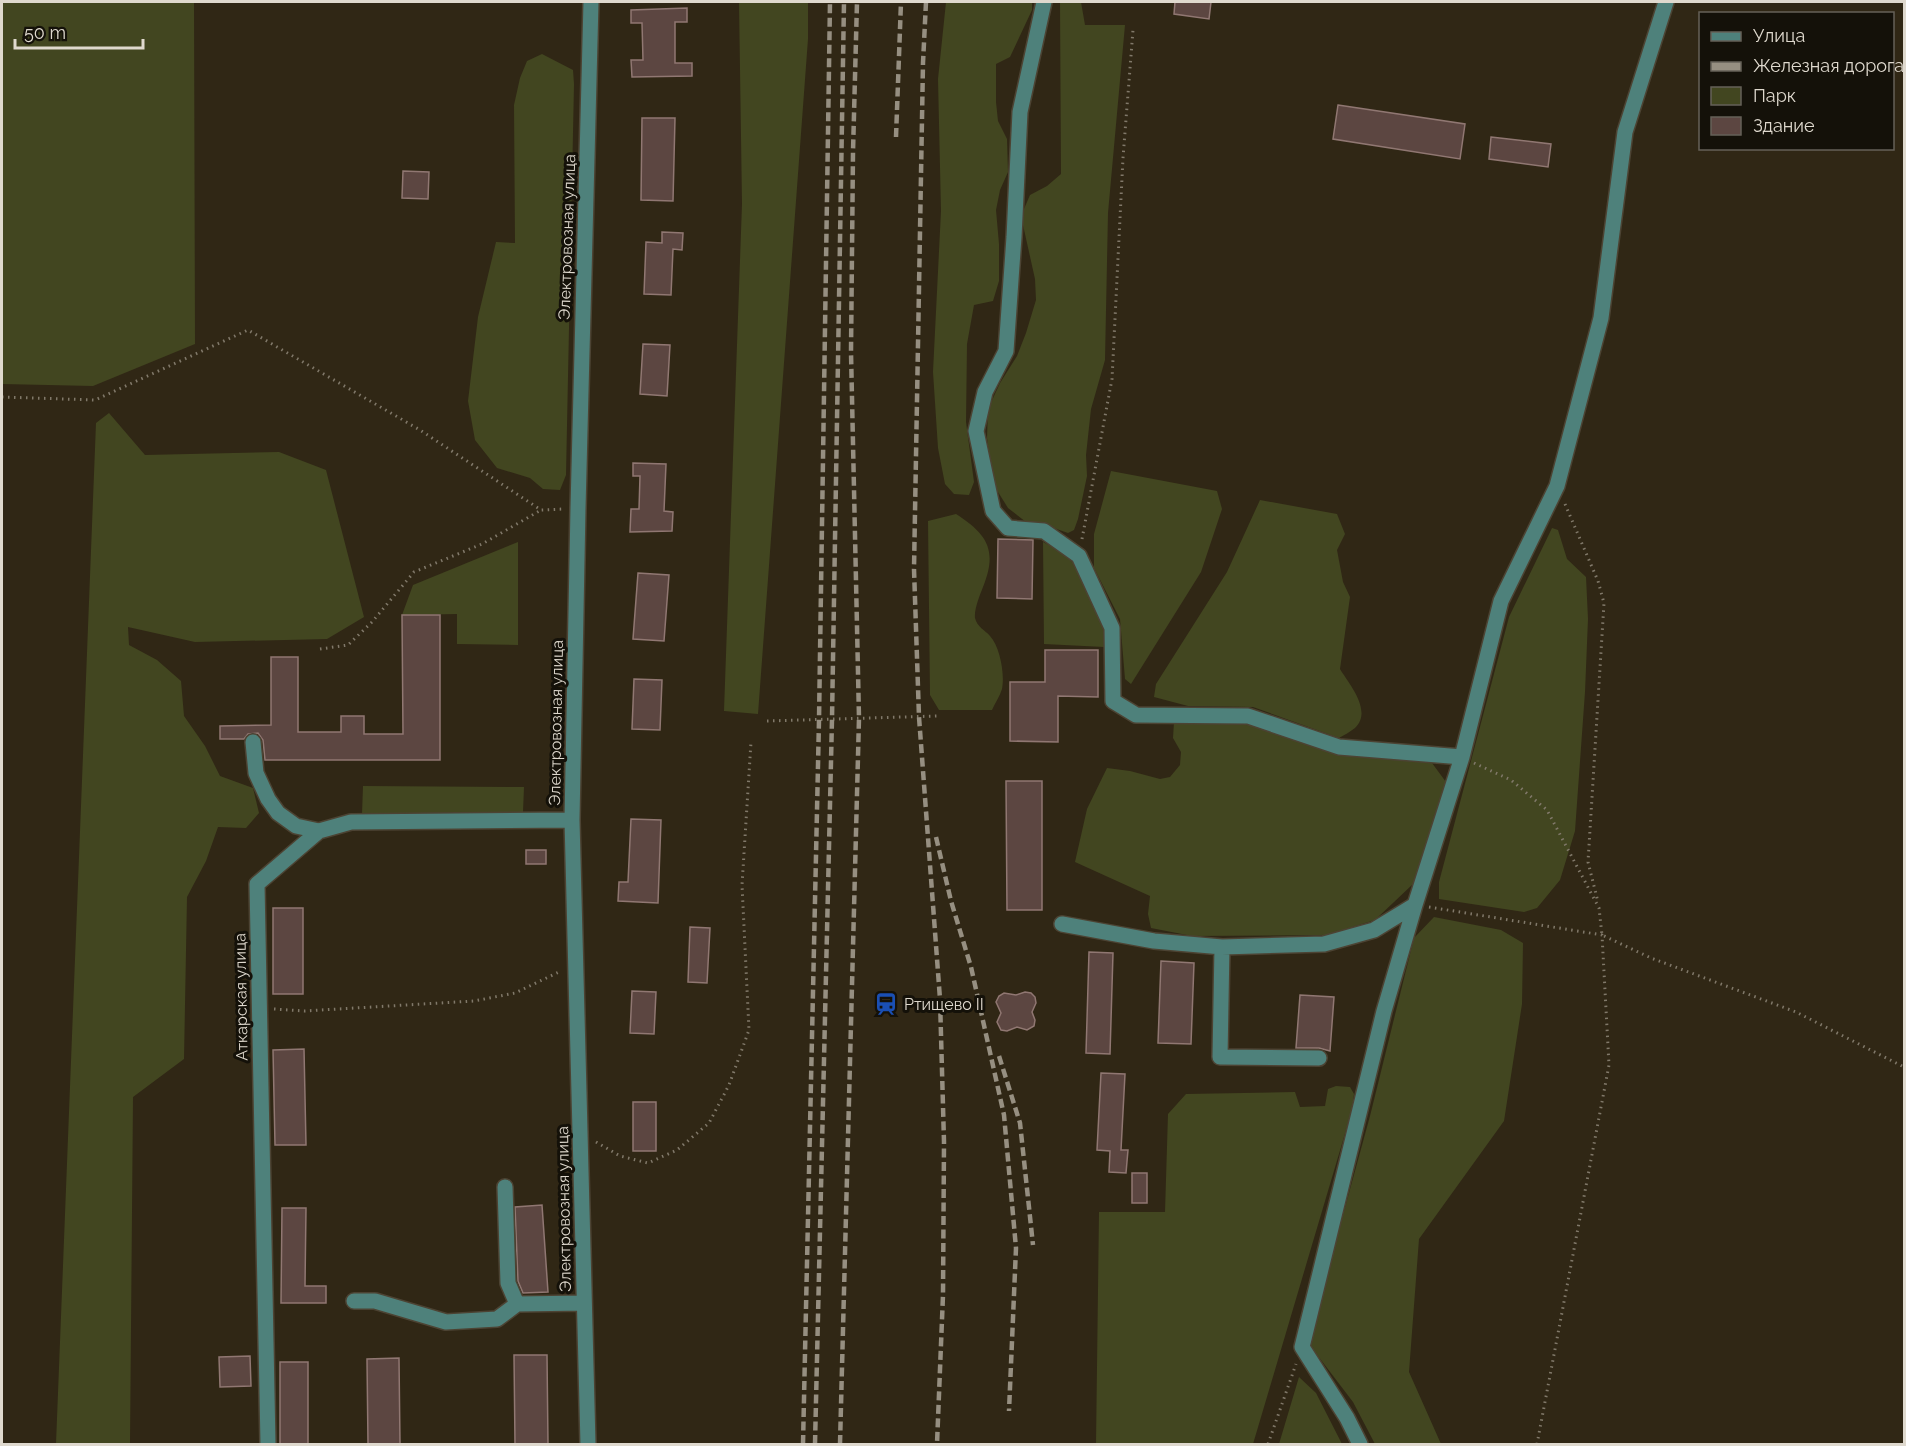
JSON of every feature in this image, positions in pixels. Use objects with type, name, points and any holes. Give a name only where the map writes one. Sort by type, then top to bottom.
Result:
[{"type":"street","name":"Электровозная улица","points":[[588,1444],[572,820],[591,2]]},
{"type":"street","points":[[1044,2],[1020,111],[1006,351],[986,392],[976,431],[993,511],[1008,528],[1044,531],[1079,556],[1112,628],[1113,701],[1136,715],[1248,716],[1339,747],[1462,757]]},
{"type":"street","points":[[1360,1444],[1347,1418],[1302,1347],[1384,1011],[1462,757],[1502,601],[1557,486],[1601,318],[1625,132],[1666,2]]},
{"type":"street","points":[[253,742],[256,773],[268,799],[278,813],[296,826],[319,831]]},
{"type":"street","name":"Аткарская улица","points":[[268,1444],[257,884],[319,831],[351,822],[572,820]]},
{"type":"street","points":[[1062,924],[1154,941],[1222,946],[1324,944],[1374,930],[1415,905]]},
{"type":"street","points":[[1222,946],[1220,1057],[1319,1058]]},
{"type":"street","points":[[505,1187],[508,1283],[517,1304]]},
{"type":"street","points":[[354,1301],[375,1301],[446,1322],[497,1319],[517,1304],[584,1303]]},
{"type":"path","points":[[1079,556],[1112,379],[1123,158],[1133,30]]},
{"type":"path","points":[[2,397],[95,400],[248,330],[420,430],[542,510]]},
{"type":"path","points":[[1537,1444],[1609,1065],[1602,935],[1599,908],[1588,862],[1604,603],[1598,581],[1557,486]]},
{"type":"path","points":[[320,649],[348,645],[372,622],[414,572],[482,544],[542,510],[578,508]]},
{"type":"path","points":[[767,721],[937,716]]},
{"type":"path","points":[[580,1133],[620,1156],[648,1164],[678,1150],[709,1123],[729,1085],[749,1030],[742,885],[751,742]]},
{"type":"path","points":[[1462,757],[1511,780],[1547,810],[1599,908]]},
{"type":"path","points":[[1415,905],[1602,935],[1651,958],[1796,1012],[1905,1067]]},
{"type":"path","points":[[260,1007],[304,1011],[474,1001],[515,993],[576,964]]},
{"type":"path","points":[[1268,1444],[1302,1347]]},
{"type":"green space","points":[[2,2],[194,2],[195,344],[93,386],[2,384]]},
{"type":"green space","points":[[739,2],[808,2],[808,39],[758,714],[724,711],[742,204]]},
{"type":"green space","points":[[946,2],[1032,2],[1032,10],[1010,57],[996,64],[998,121],[1007,139],[1008,172],[1000,190],[996,210],[999,281],[993,301],[974,305],[967,344],[966,422],[974,482],[969,495],[954,494],[945,484],[938,448],[933,372],[941,211],[938,79]]},
{"type":"green space","points":[[1060,2],[1081,2],[1085,25],[1125,25],[1108,213],[1105,360],[1091,409],[1086,455],[1087,476],[1078,519],[1074,530],[1068,533],[1045,525],[1026,522],[1008,508],[993,484],[987,438],[988,409],[1000,383],[1017,356],[1036,300],[1035,279],[1021,216],[1030,195],[1047,186],[1061,174]]},
{"type":"green space","points":[[542,54],[573,70],[574,84],[566,475],[560,490],[543,489],[530,478],[497,468],[475,440],[468,401],[478,317],[496,242],[515,243],[514,105],[520,78],[527,61]]},
{"type":"green space","points":[[109,413],[145,455],[279,452],[326,470],[364,617],[327,639],[195,642],[128,627],[129,645],[157,660],[181,681],[184,716],[205,746],[220,776],[253,788],[259,813],[246,828],[218,827],[206,861],[187,897],[184,1059],[133,1097],[130,1444],[56,1444],[96,423]]},
{"type":"green space","points":[[1111,471],[1217,491],[1222,509],[1201,572],[1131,684],[1125,679],[1120,619],[1094,568],[1094,534]]},
{"type":"green space","points":[[1260,500],[1337,514],[1345,534],[1337,550],[1343,582],[1350,597],[1340,669],[1358,698],[1362,714],[1355,728],[1339,738],[1253,707],[1188,706],[1154,697],[1156,684],[1227,572]]},
{"type":"green space","points":[[956,514],[982,536],[989,553],[987,574],[975,618],[977,624],[994,641],[1001,661],[1002,689],[992,710],[939,710],[930,695],[928,521]]},
{"type":"green space","points":[[1552,528],[1558,530],[1567,559],[1586,577],[1588,619],[1585,692],[1575,831],[1560,880],[1537,908],[1524,912],[1439,899],[1439,882],[1509,617]]},
{"type":"green space","points":[[518,542],[518,645],[457,644],[457,614],[402,615],[413,585]]},
{"type":"green space","points":[[1043,542],[1057,549],[1076,565],[1092,605],[1106,629],[1104,647],[1044,644]]},
{"type":"green space","points":[[1240,721],[1332,752],[1432,763],[1446,782],[1413,884],[1375,920],[1327,935],[1192,936],[1151,928],[1148,914],[1150,896],[1075,862],[1087,809],[1107,768],[1160,779],[1170,777],[1180,765],[1181,752],[1173,738],[1174,722]]},
{"type":"green space","points":[[363,786],[524,787],[523,812],[362,814]]},
{"type":"green space","points":[[1434,917],[1501,930],[1523,943],[1522,1004],[1504,1121],[1419,1239],[1409,1372],[1441,1444],[1375,1444],[1353,1402],[1308,1343],[1370,1116],[1414,938]]},
{"type":"green space","points":[[1336,1086],[1350,1087],[1354,1094],[1352,1110],[1253,1444],[1096,1444],[1099,1212],[1165,1212],[1168,1114],[1186,1094],[1295,1092],[1300,1107],[1325,1106],[1328,1089]]},
{"type":"green space","points":[[1299,1377],[1316,1393],[1342,1444],[1279,1444]]},
{"type":"building","points":[[1175,2],[1211,2],[1209,19],[1174,14]]},
{"type":"building","points":[[687,8],[687,22],[675,22],[675,63],[692,63],[692,76],[632,77],[631,60],[643,60],[642,23],[631,23],[631,10]]},
{"type":"building","points":[[1338,105],[1465,124],[1460,159],[1333,139]]},
{"type":"building","points":[[642,118],[675,118],[673,201],[641,200]]},
{"type":"building","points":[[1491,137],[1551,144],[1548,167],[1489,159]]},
{"type":"building","points":[[403,171],[429,172],[428,199],[402,198]]},
{"type":"building","points":[[662,232],[683,233],[682,250],[673,249],[671,295],[644,294],[646,242],[662,243]]},
{"type":"building","points":[[643,344],[670,345],[667,396],[640,394]]},
{"type":"building","points":[[633,463],[666,464],[664,511],[673,512],[672,531],[630,532],[631,509],[639,509],[640,476],[633,476]]},
{"type":"building","points":[[998,539],[1033,540],[1032,599],[997,598]]},
{"type":"building","points":[[638,573],[669,575],[664,641],[633,639]]},
{"type":"building","points":[[402,615],[440,615],[440,760],[265,760],[263,740],[258,733],[248,734],[244,739],[220,739],[220,726],[271,725],[271,657],[298,657],[298,732],[341,732],[341,716],[364,716],[364,734],[403,734]]},
{"type":"building","points":[[1045,650],[1098,650],[1098,697],[1058,696],[1058,742],[1010,741],[1010,682],[1045,682]]},
{"type":"building","points":[[634,679],[662,680],[660,730],[632,729]]},
{"type":"building","points":[[1006,781],[1042,781],[1042,910],[1007,910]]},
{"type":"building","points":[[631,819],[661,820],[658,903],[618,901],[619,882],[628,882]]},
{"type":"building","points":[[526,850],[546,850],[546,864],[526,864]]},
{"type":"building","points":[[273,908],[303,908],[303,994],[273,994]]},
{"type":"building","points":[[690,927],[710,928],[707,983],[688,982]]},
{"type":"building","points":[[1089,952],[1113,953],[1110,1054],[1086,1053]]},
{"type":"building","points":[[1161,961],[1194,963],[1191,1044],[1158,1043]]},
{"type":"building","points":[[632,991],[656,992],[654,1034],[630,1033]]},
{"type":"building","points":[[1025,992],[1035,997],[1036,1003],[1032,1012],[1035,1020],[1034,1026],[1027,1030],[1017,1027],[1007,1031],[1001,1030],[997,1022],[1001,1013],[996,1002],[999,996],[1004,993],[1016,995]]},
{"type":"building","points":[[1300,995],[1334,997],[1330,1051],[1319,1048],[1296,1048]]},
{"type":"building","points":[[304,1049],[306,1145],[275,1145],[273,1050]]},
{"type":"building","points":[[1101,1073],[1125,1074],[1121,1150],[1128,1150],[1126,1173],[1109,1172],[1110,1151],[1097,1150]]},
{"type":"building","points":[[633,1102],[656,1102],[656,1151],[633,1151]]},
{"type":"building","points":[[1132,1173],[1147,1173],[1147,1203],[1132,1203]]},
{"type":"building","points":[[542,1205],[548,1292],[523,1293],[518,1281],[515,1207]]},
{"type":"building","points":[[282,1208],[306,1208],[305,1286],[326,1286],[326,1303],[281,1303]]},
{"type":"building","points":[[514,1355],[547,1355],[548,1444],[515,1444]]},
{"type":"building","points":[[250,1356],[251,1386],[220,1387],[219,1357]]},
{"type":"building","points":[[399,1358],[400,1444],[368,1444],[367,1359]]},
{"type":"building","points":[[280,1362],[308,1362],[308,1444],[280,1444]]},
{"type":"railway","points":[[803,1444],[819,720],[830,2]]},
{"type":"railway","points":[[815,1444],[832,719],[844,2]]},
{"type":"railway","points":[[840,1444],[859,718],[851,352],[857,2]]},
{"type":"railway","points":[[896,137],[901,2]]},
{"type":"railway","points":[[926,2],[914,569],[919,717],[940,999],[944,1142],[943,1295],[937,1444]]},
{"type":"railway","points":[[936,837],[951,901],[971,967],[1004,1115],[1016,1248],[1009,1411]]},
{"type":"railway","points":[[999,1056],[1020,1123],[1033,1245]]},
{"type":"place","name":"Ртищево II","points":[[886,1004]]}]
